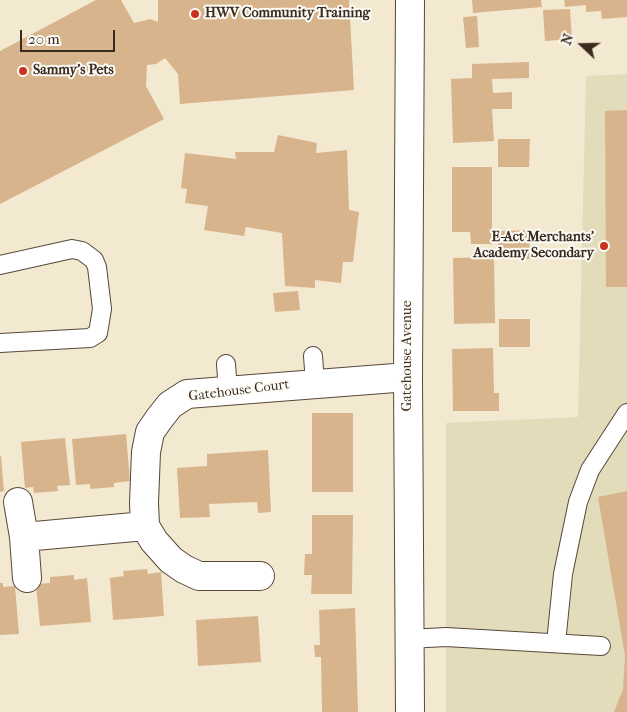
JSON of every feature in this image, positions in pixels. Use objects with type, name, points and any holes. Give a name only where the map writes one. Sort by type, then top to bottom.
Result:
[{"type":"street","name":"Gatehouse Avenue","points":[[410,0],[408,376],[408,639],[410,712]]},
{"type":"street","name":"Gatehouse Court","points":[[145,526],[146,452],[150,432],[170,405],[187,394],[408,376]]},
{"type":"street","points":[[18,502],[24,537],[27,578]]},
{"type":"street","points":[[24,537],[145,526],[154,541],[171,560],[199,576],[260,576]]},
{"type":"lane","points":[[0,265],[72,249],[82,251],[94,260],[98,267],[102,309],[98,333],[90,338],[0,343]]},
{"type":"lane","points":[[313,356],[315,383]]},
{"type":"lane","points":[[226,364],[228,391]]},
{"type":"lane","points":[[556,643],[563,574],[578,502],[590,470],[627,413]]},
{"type":"lane","points":[[408,639],[446,637],[601,646]]},
{"type":"shaded area","name":"E-Act Merchants' Academy Secondary","points":[[627,74],[627,712],[446,712],[446,423],[578,417],[586,76]]},
{"type":"building","points":[[96,0],[121,0],[134,23],[150,19],[158,22],[158,0],[349,0],[354,90],[180,104],[178,74],[165,58],[156,64],[147,65],[146,86],[164,119],[0,204],[0,51]]},
{"type":"building","points":[[472,0],[541,0],[542,7],[473,13]]},
{"type":"building","points":[[564,0],[627,0],[627,17],[602,19],[601,11],[586,12],[586,5],[565,7]]},
{"type":"building","points":[[570,9],[572,39],[545,41],[543,10]]},
{"type":"building","points":[[477,16],[479,47],[466,48],[463,17]]},
{"type":"building","points":[[529,62],[529,78],[492,79],[493,93],[512,92],[512,109],[492,109],[494,141],[453,143],[451,79],[472,78],[472,64]]},
{"type":"building","points":[[627,110],[627,287],[606,287],[605,111]]},
{"type":"building","points":[[278,135],[317,143],[316,153],[347,150],[349,210],[359,212],[353,262],[343,262],[341,283],[315,280],[315,288],[285,286],[282,233],[246,227],[244,236],[204,230],[208,206],[185,203],[187,189],[181,188],[185,153],[236,159],[235,152],[274,152]]},
{"type":"building","points":[[498,139],[530,139],[529,167],[498,167]]},
{"type":"building","points":[[452,167],[492,167],[492,244],[471,244],[470,232],[452,232]]},
{"type":"building","points":[[529,230],[530,259],[498,259],[498,231]]},
{"type":"building","points":[[494,257],[495,323],[454,324],[453,258]]},
{"type":"building","points":[[298,291],[300,310],[275,312],[273,293]]},
{"type":"building","points":[[499,319],[530,319],[530,347],[499,347]]},
{"type":"building","points":[[493,348],[494,393],[499,393],[499,411],[453,411],[452,349]]},
{"type":"building","points":[[312,413],[353,413],[353,492],[312,492]]},
{"type":"building","points":[[126,434],[130,481],[114,483],[114,487],[90,489],[90,484],[76,485],[72,439]]},
{"type":"building","points":[[65,438],[70,485],[57,486],[58,491],[34,493],[33,487],[25,488],[21,442]]},
{"type":"building","points":[[268,450],[271,512],[258,513],[257,502],[209,504],[210,517],[180,518],[177,468],[207,466],[207,454]]},
{"type":"building","points":[[0,456],[4,491],[0,492]]},
{"type":"building","points":[[627,491],[627,712],[614,712],[623,689],[625,656],[598,497]]},
{"type":"building","points":[[312,515],[353,515],[352,594],[311,594],[312,575],[304,575],[305,554],[312,554]]},
{"type":"building","points":[[147,569],[148,574],[161,572],[164,616],[113,620],[110,578],[124,576],[123,571]]},
{"type":"building","points":[[74,575],[74,580],[87,578],[91,622],[40,626],[36,584],[50,583],[50,577]]},
{"type":"building","points":[[0,583],[3,583],[3,587],[15,586],[19,634],[0,635]]},
{"type":"building","points":[[355,608],[358,712],[322,712],[321,657],[315,657],[314,645],[320,645],[319,610]]},
{"type":"building","points":[[258,616],[261,662],[198,666],[196,620]]},
{"type":"place","name":"HWV Community Training","points":[[195,14]]},
{"type":"place","name":"Sammy's Pets","points":[[23,71]]},
{"type":"place","name":"E-Act Merchants' Academy Secondary","points":[[604,246]]}]
